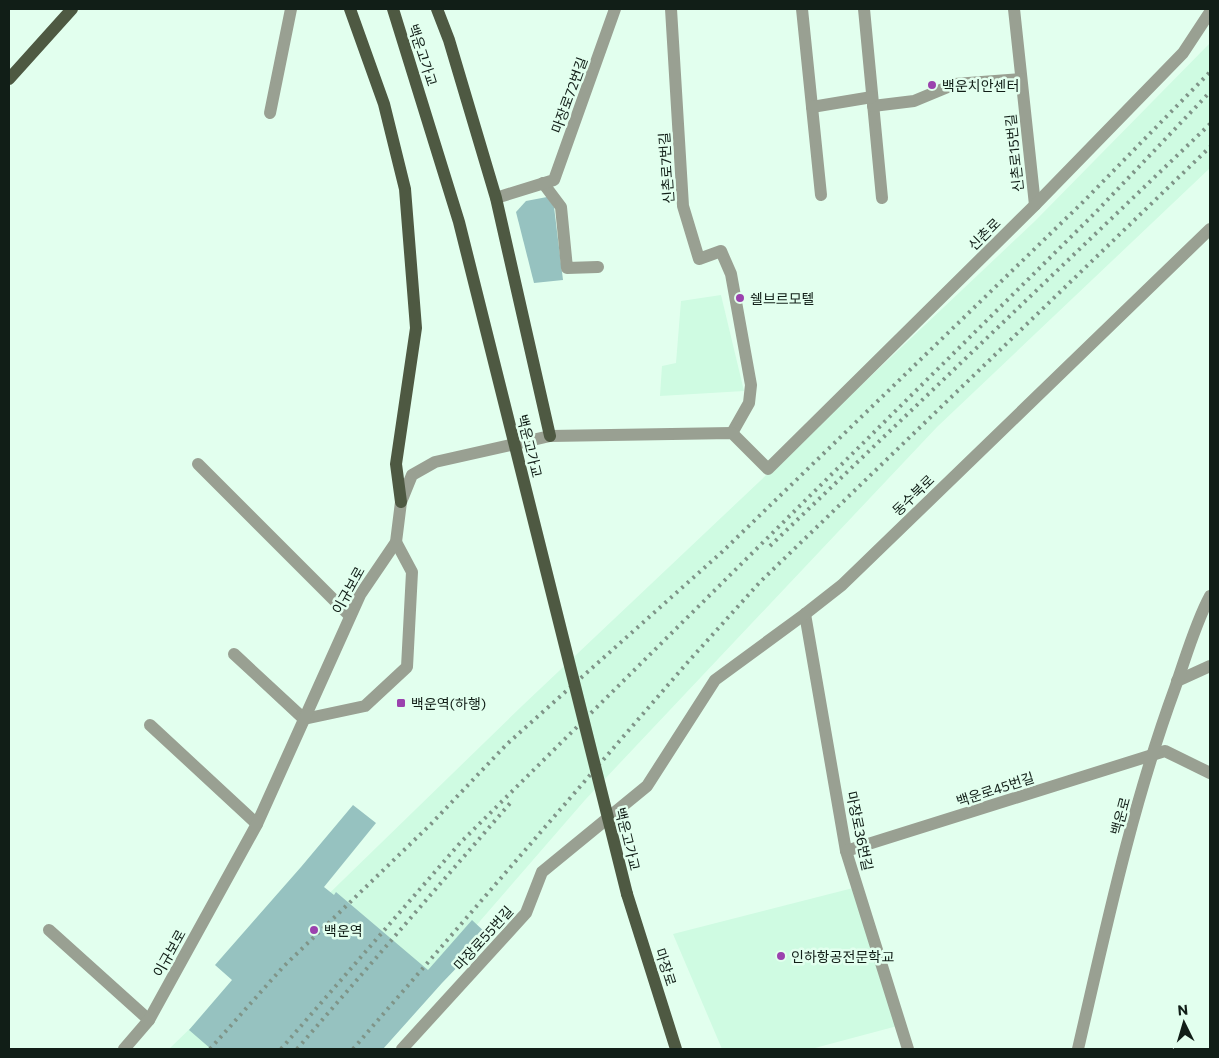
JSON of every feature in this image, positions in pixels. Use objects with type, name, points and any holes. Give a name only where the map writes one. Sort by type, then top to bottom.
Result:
[{"type":"main road","points":[[9,79],[72,9]]},
{"type":"main road","points":[[350,9],[384,104],[405,189],[416,328],[396,464],[400,502]]},
{"type":"main road","name":"백운고가교","points":[[393,9],[459,222],[627,894]]},
{"type":"main road","points":[[437,9],[449,40],[496,198],[550,436]]},
{"type":"main road","name":"마장로","points":[[627,894],[676,1049]]},
{"type":"street","points":[[270,113],[291,9]]},
{"type":"street","name":"마장로72번길","points":[[543,184],[554,180],[615,9]]},
{"type":"street","name":"신촌로7번길","points":[[671,9],[683,206],[699,259],[721,251],[731,274],[751,385],[748,403],[732,432]]},
{"type":"street","points":[[802,9],[821,195]]},
{"type":"street","points":[[864,9],[882,198]]},
{"type":"street","name":"신촌로15번길","points":[[1014,9],[1035,206]]},
{"type":"street","name":"신촌로","points":[[732,432],[768,469],[1035,206],[1183,53],[1210,12]]},
{"type":"street","points":[[812,107],[873,101],[914,101],[955,84],[1021,79]]},
{"type":"street","points":[[496,198],[543,184],[561,207],[567,268],[598,266]]},
{"type":"street","name":"동수북로","points":[[647,786],[715,680],[842,585],[1210,229]]},
{"type":"street","name":"이규보로","points":[[124,1049],[149,1020],[258,824],[360,595],[396,542],[400,502],[412,475],[435,462],[550,436],[732,432]]},
{"type":"street","points":[[198,464],[350,616]]},
{"type":"street","points":[[234,654],[304,720],[365,706],[407,667],[412,572],[396,542]]},
{"type":"street","name":"백운로","points":[[1078,1049],[1111,907],[1152,756],[1177,681],[1210,596]]},
{"type":"street","name":"마장로36번길","points":[[805,614],[846,852],[908,1049]]},
{"type":"street","points":[[1177,681],[1210,666]]},
{"type":"street","points":[[150,725],[258,824]]},
{"type":"street","name":"백운로45번길","points":[[846,852],[1165,752],[1210,773]]},
{"type":"street","name":"마장로55번길","points":[[402,1049],[526,913],[542,872],[647,786]]},
{"type":"street","points":[[49,930],[149,1020]]},
{"type":"shaded area","points":[[1210,43],[1210,168],[937,427],[585,800],[369,1049],[169,1049],[522,706],[1035,221]]},
{"type":"shaded area","points":[[721,295],[744,391],[660,396],[662,366],[676,363],[681,301]]},
{"type":"shaded area","name":"인하항공전문학교","points":[[857,887],[901,1025],[811,1049],[722,1049],[673,934]]},
{"type":"building","points":[[547,197],[554,207],[563,280],[534,283],[516,212],[526,201]]},
{"type":"building","name":"백운역","points":[[353,805],[376,823],[324,887],[334,895],[336,892],[428,970],[472,920],[488,935],[383,1049],[211,1049],[189,1030],[232,980],[215,965]]},
{"type":"railway","points":[[210,1049],[283,967],[431,824],[507,744],[722,552],[1083,202],[1210,72]]},
{"type":"railway","points":[[281,1049],[460,843],[1095,213],[1210,92]]},
{"type":"railway","points":[[770,546],[1210,124]]},
{"type":"railway","points":[[353,1049],[687,663],[760,582],[1210,147]]},
{"type":"railway","points":[[297,1049],[512,801]]},
{"type":"place","name":"백운치안센터","points":[[932,85]]},
{"type":"place","name":"쉘브르모텔","points":[[740,298]]},
{"type":"place","name":"백운역(하행)","points":[[401,703]]},
{"type":"place","name":"백운역","points":[[314,930]]},
{"type":"place","name":"인하항공전문학교","points":[[781,956]]}]
